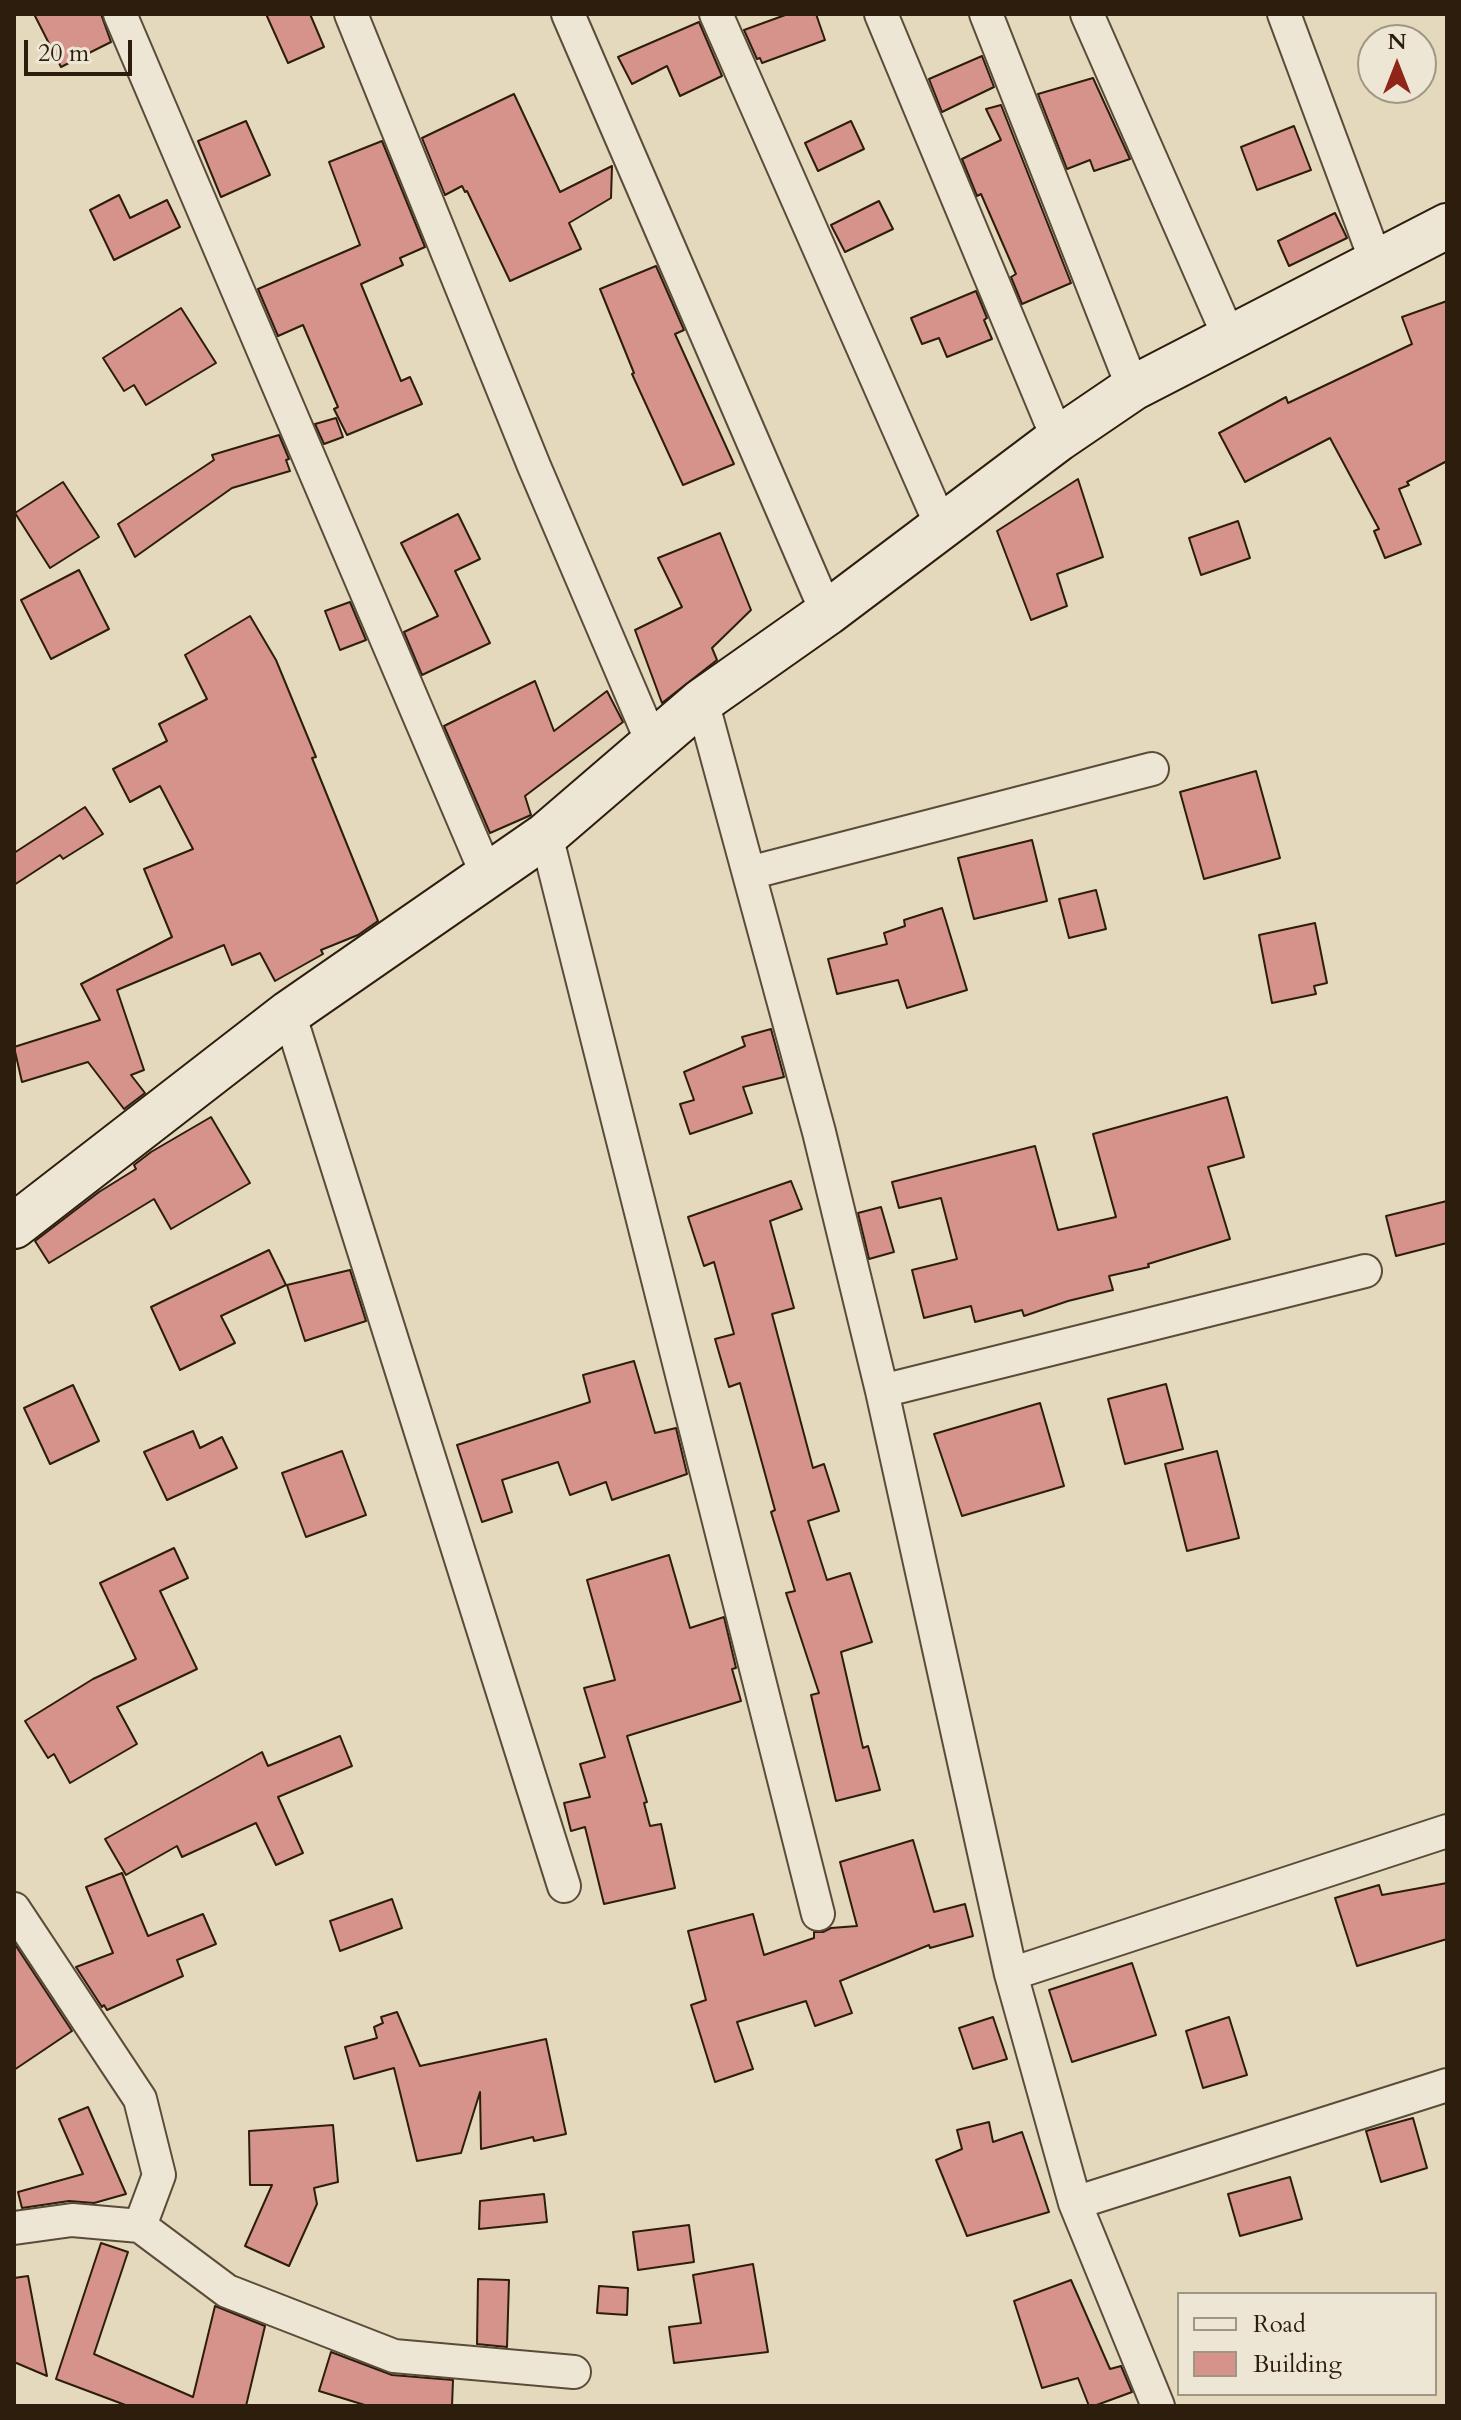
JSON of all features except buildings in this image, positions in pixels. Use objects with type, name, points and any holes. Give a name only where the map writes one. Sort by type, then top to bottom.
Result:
[{"type":"street","points":[[120,14],[487,875]]},
{"type":"street","points":[[351,14],[534,466],[652,742]]},
{"type":"street","points":[[568,14],[827,613]]},
{"type":"street","points":[[716,14],[941,525]]},
{"type":"street","points":[[881,14],[1058,439]]},
{"type":"street","points":[[986,14],[1133,388]]},
{"type":"street","points":[[1087,14],[1230,339]]},
{"type":"street","points":[[1284,14],[1376,261]]},
{"type":"street","points":[[14,1226],[289,1013],[546,835],[702,701],[827,613],[1058,439],[1133,388],[1447,226]]},
{"type":"street","points":[[702,701],[819,1132],[882,1391],[1011,1974],[1075,2203],[1158,2406]]},
{"type":"street","points":[[749,873],[1152,769]]},
{"type":"street","points":[[546,835],[818,1914]]},
{"type":"street","points":[[289,1013],[564,1886]]},
{"type":"street","points":[[882,1391],[1365,1271]]},
{"type":"street","points":[[1011,1974],[1447,1831]]},
{"type":"street","points":[[14,1909],[140,2099],[159,2175],[140,2226]]},
{"type":"street","points":[[1075,2203],[1447,2085]]},
{"type":"street","points":[[14,2228],[72,2220],[140,2226],[227,2291],[394,2356],[574,2372]]}]
